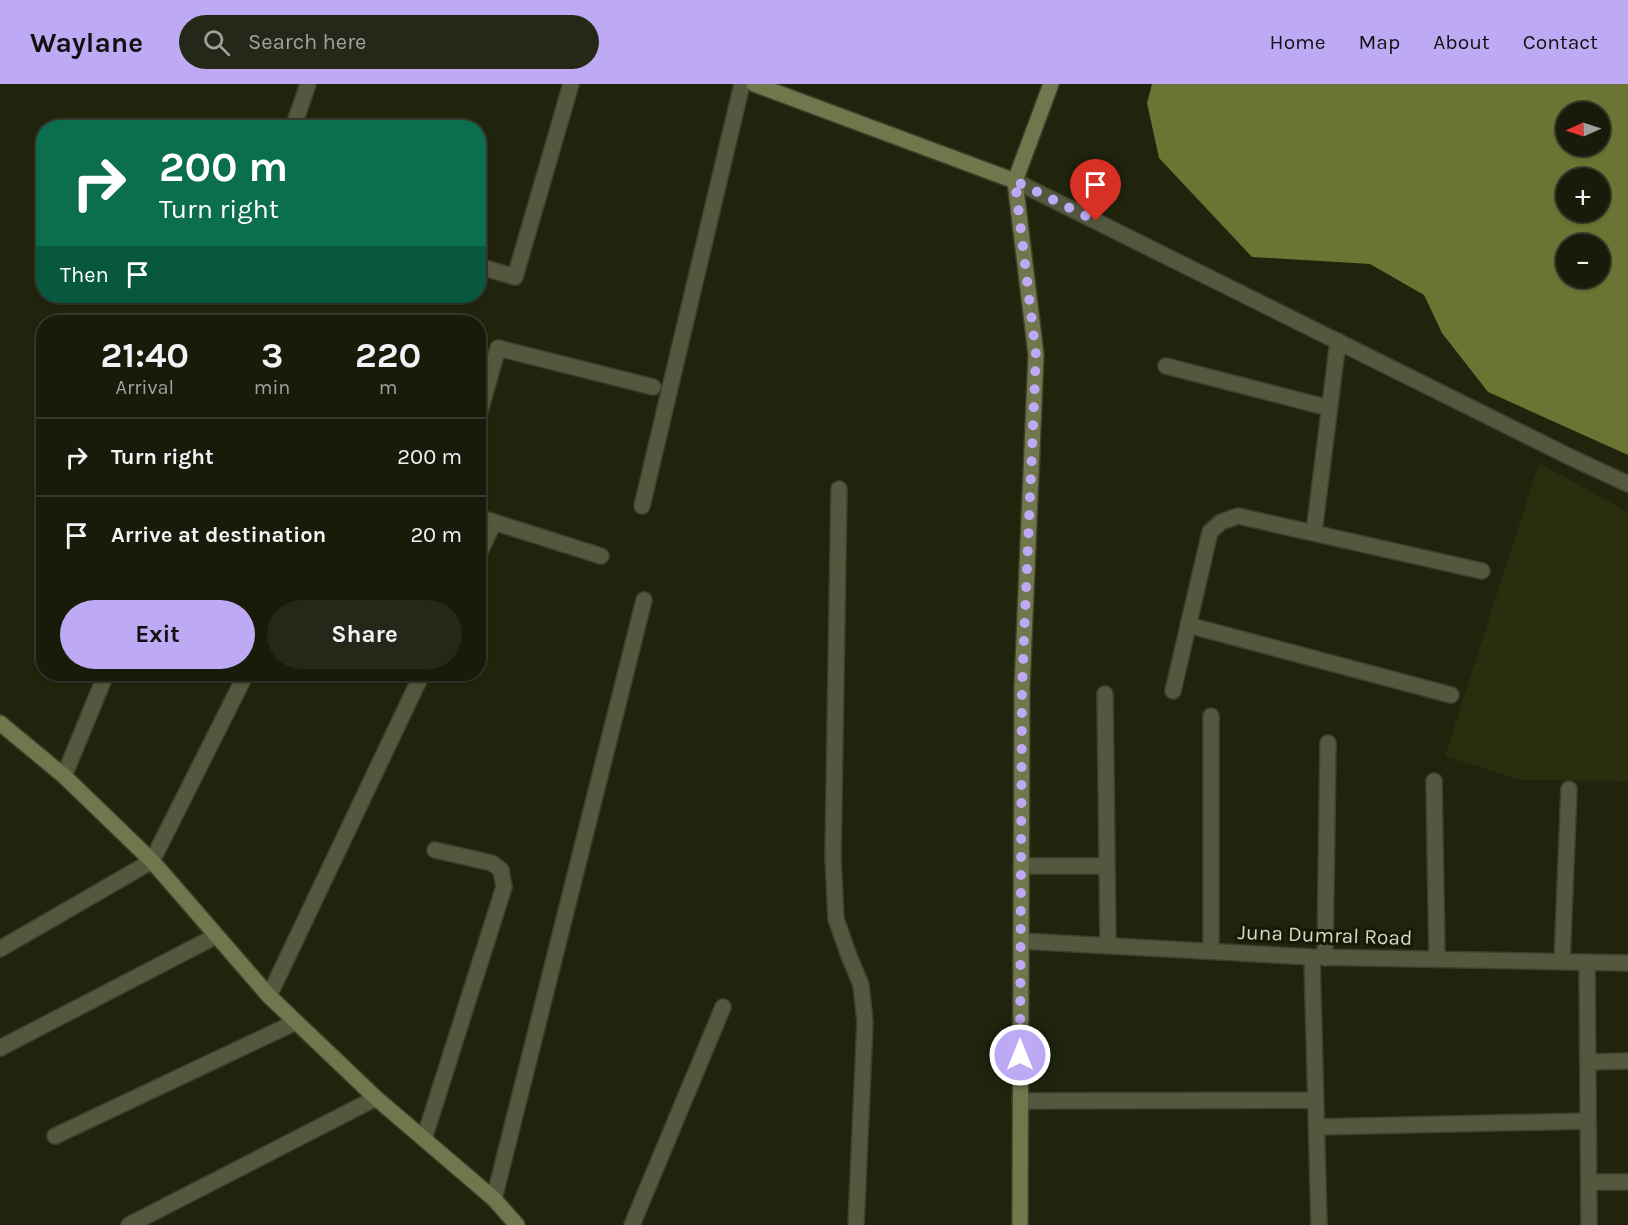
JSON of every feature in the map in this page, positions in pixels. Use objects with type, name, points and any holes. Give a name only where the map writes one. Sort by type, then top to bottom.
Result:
[{"type":"main road","points":[[754,84],[1015,181]]},
{"type":"main road","points":[[1020,1225],[1022,687],[1036,355],[1015,181],[1051,84]]},
{"type":"main road","points":[[4,731],[64,776],[153,861],[269,996],[376,1098],[494,1199],[518,1225]]},
{"type":"street","points":[[296,120],[308,84]]},
{"type":"street","points":[[486,268],[515,277],[571,84]]},
{"type":"street","points":[[642,506],[742,84]]},
{"type":"street","points":[[1015,181],[1628,484]]},
{"type":"street","points":[[1314,532],[1338,341]]},
{"type":"street","points":[[486,390],[498,348],[653,387]]},
{"type":"street","points":[[1166,366],[1329,408]]},
{"type":"street","points":[[839,489],[833,857],[836,919],[861,986],[865,1022],[856,1225]]},
{"type":"street","points":[[1173,691],[1210,532],[1221,522],[1238,516],[1482,571]]},
{"type":"street","points":[[486,520],[601,556]]},
{"type":"street","points":[[486,539],[494,522]]},
{"type":"street","points":[[494,1199],[644,600]]},
{"type":"street","points":[[1188,625],[1451,695]]},
{"type":"street","points":[[64,776],[103,681]]},
{"type":"street","points":[[0,949],[153,861],[243,681]]},
{"type":"street","points":[[269,996],[419,681]]},
{"type":"street","points":[[1105,694],[1108,945]]},
{"type":"street","points":[[1211,716],[1211,951]]},
{"type":"street","points":[[1319,1225],[1316,1127],[1318,957],[1328,743]]},
{"type":"street","points":[[1434,781],[1437,959]]},
{"type":"street","points":[[1562,962],[1569,789]]},
{"type":"street","points":[[423,1139],[504,887],[501,870],[492,864],[435,850]]},
{"type":"street","points":[[1021,866],[1107,866]]},
{"type":"street","points":[[0,1048],[216,936]]},
{"type":"street","name":"Juna Dumral Road","points":[[1021,941],[1318,957],[1628,963]]},
{"type":"street","points":[[1587,962],[1589,1225]]},
{"type":"street","points":[[632,1225],[723,1007]]},
{"type":"street","points":[[55,1136],[296,1022]]},
{"type":"street","points":[[1588,1062],[1628,1061]]},
{"type":"street","points":[[129,1225],[376,1098]]},
{"type":"street","points":[[1020,1101],[1316,1100]]},
{"type":"street","points":[[1316,1127],[1588,1122]]},
{"type":"street","points":[[1589,1182],[1628,1182]]},
{"type":"shaded area","points":[[1152,84],[1628,84],[1628,455],[1488,392],[1442,333],[1424,295],[1370,264],[1252,257],[1159,158],[1147,103]]},
{"type":"shaded area","points":[[1539,463],[1628,512],[1628,781],[1521,780],[1445,756]]},
{"type":"route","points":[[1020,1055],[1022,687],[1036,355],[1015,181],[1096,221]]}]
